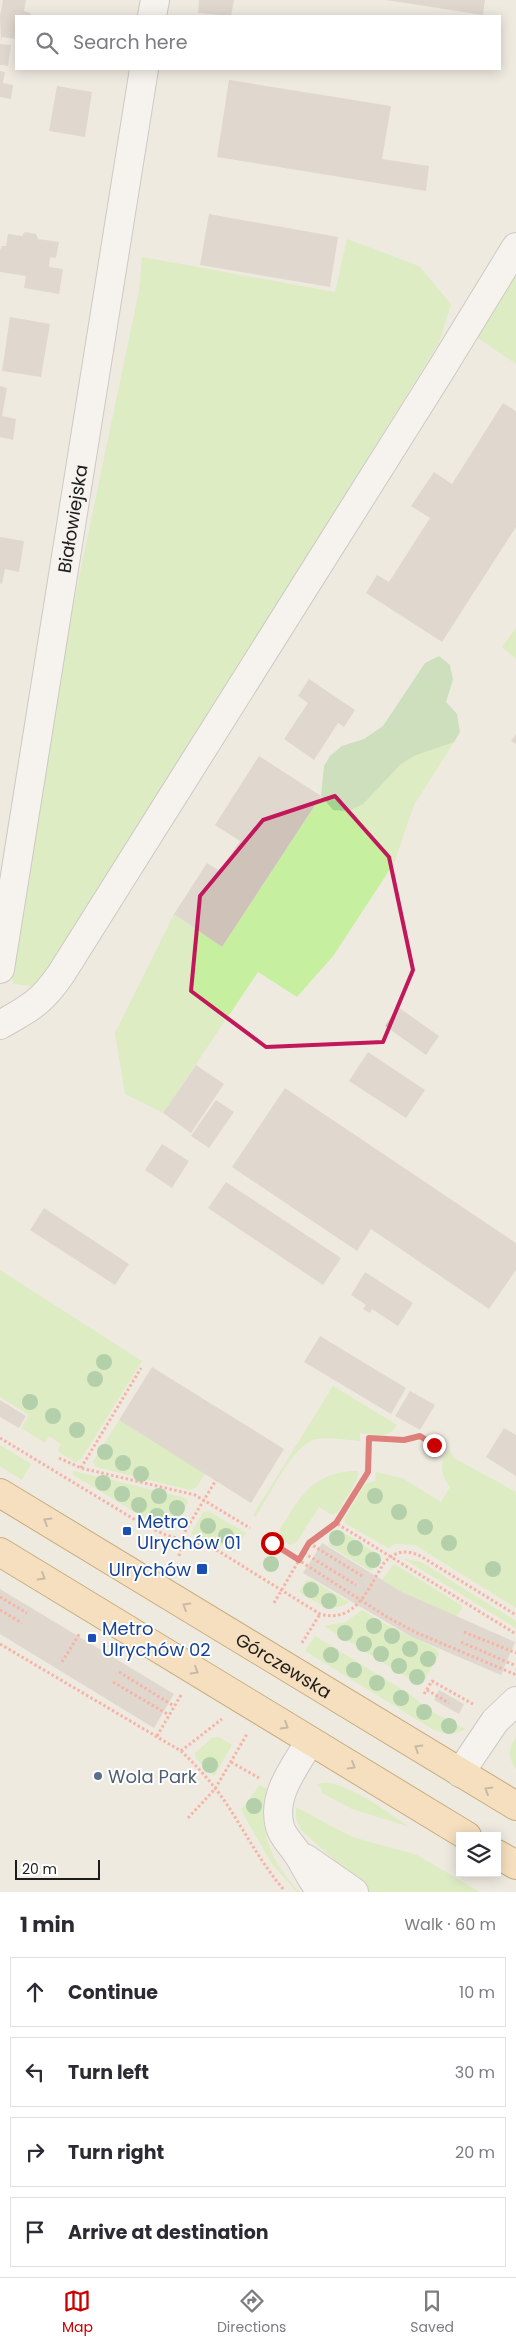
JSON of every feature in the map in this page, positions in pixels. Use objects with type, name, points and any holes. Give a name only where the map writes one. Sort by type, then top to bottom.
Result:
[{"type":"main road","name":"Górczewska","points":[[0,1493],[516,1806]]},
{"type":"main road","points":[[0,1552],[460,1832]]},
{"type":"main road","points":[[501,1856],[516,1865]]},
{"type":"street","points":[[152,15],[155,0]]},
{"type":"street","name":"Białowiejska","points":[[0,969],[144,70]]},
{"type":"street","points":[[0,1025],[30,1008],[46,996],[61,974],[516,247]]},
{"type":"street","points":[[460,1773],[495,1722],[516,1701]]},
{"type":"street","points":[[310,1741],[281,1791],[278,1803],[280,1828],[316,1886],[322,1892]]},
{"type":"street","points":[[297,1853],[354,1892]]},
{"type":"path","points":[[81,1468],[141,1368]]},
{"type":"path","points":[[274,1603],[309,1543],[336,1523],[368,1472],[369,1438],[404,1440],[420,1436],[434,1445]]},
{"type":"path","points":[[0,1438],[142,1524],[166,1535],[215,1548],[320,1614],[328,1616],[342,1615],[352,1610],[390,1557],[403,1551],[416,1554],[516,1615]]},
{"type":"path","points":[[59,1458],[81,1468],[195,1495],[250,1528]]},
{"type":"path","points":[[179,1556],[184,1532],[216,1480]]},
{"type":"path","points":[[336,1523],[516,1634]]},
{"type":"path","points":[[272,1543],[360,1600],[415,1632],[514,1674]]},
{"type":"path","points":[[309,1543],[362,1576]]},
{"type":"path","points":[[304,1553],[356,1585]]},
{"type":"path","points":[[0,1596],[27,1613]]},
{"type":"path","points":[[0,1610],[22,1623]]},
{"type":"path","points":[[297,1651],[320,1614]]},
{"type":"path","points":[[62,1662],[81,1631]]},
{"type":"path","points":[[464,1632],[516,1654]]},
{"type":"path","points":[[461,1642],[516,1666]]},
{"type":"path","points":[[0,1644],[181,1751],[215,1789],[269,1872],[286,1892]]},
{"type":"path","points":[[119,1672],[174,1706]]},
{"type":"path","points":[[448,1703],[425,1692],[432,1681],[477,1706]]},
{"type":"path","points":[[113,1682],[169,1715]]},
{"type":"path","points":[[157,1736],[182,1693]]},
{"type":"path","points":[[181,1751],[223,1718]]},
{"type":"path","points":[[188,1818],[215,1789],[248,1732]]},
{"type":"path","points":[[231,1762],[267,1783]]},
{"type":"highlighted area","points":[[335,796],[389,857],[413,970],[383,1042],[266,1047],[191,991],[200,896],[263,820]]},
{"type":"green space","points":[[347,239],[419,266],[451,304],[439,343],[57,959],[32,986],[14,984],[10,970],[59,673],[139,291],[142,257],[335,292]]},
{"type":"green space","points":[[516,263],[516,364],[472,334]]},
{"type":"green space","points":[[516,628],[516,659],[502,647]]},
{"type":"green space","points":[[439,656],[450,665],[453,680],[446,702],[457,714],[460,732],[454,742],[414,756],[401,764],[363,804],[349,811],[333,810],[321,796],[324,766],[330,756],[342,746],[364,739],[383,726],[425,663]]},
{"type":"green space","points":[[454,742],[414,805],[394,863],[334,955],[297,997],[258,972],[163,1113],[125,1094],[115,1033],[174,914],[222,947],[321,796],[333,810],[384,781],[401,764],[414,756]]},
{"type":"green space","points":[[0,1270],[142,1361],[81,1459],[75,1462],[58,1451],[61,1444],[49,1436],[45,1443],[21,1428],[29,1415],[0,1397]]},
{"type":"green space","points":[[333,1386],[397,1425],[389,1433],[381,1435],[360,1433],[360,1441],[327,1438],[309,1442],[282,1472],[256,1517],[253,1515]]},
{"type":"green space","points":[[119,1420],[205,1473],[196,1488],[190,1490],[96,1467],[93,1462]]},
{"type":"green space","points":[[0,1445],[31,1464],[22,1480],[0,1466]]},
{"type":"green space","points":[[449,1449],[454,1458],[516,1492],[516,1608],[415,1545],[395,1544],[388,1548],[345,1523],[345,1518],[365,1484],[375,1481],[376,1472],[402,1478],[441,1502],[450,1487],[442,1469],[442,1464]]},
{"type":"green space","points":[[74,1471],[186,1498],[188,1503],[176,1523],[175,1530],[143,1517],[72,1474]]},
{"type":"green space","points":[[358,1471],[357,1480],[337,1513],[331,1514],[319,1507],[296,1543],[290,1545],[276,1536],[299,1500],[317,1482],[342,1472]]},
{"type":"green space","points":[[208,1511],[246,1533],[234,1552],[215,1541],[191,1534],[203,1512]]},
{"type":"green space","points":[[341,1531],[381,1556],[371,1571],[328,1545],[335,1533]]},
{"type":"green space","points":[[404,1559],[421,1562],[516,1621],[516,1628]]},
{"type":"green space","points":[[394,1564],[461,1605],[462,1609],[455,1617],[402,1592],[382,1580]]},
{"type":"green space","points":[[312,1580],[349,1602],[343,1606],[330,1607],[317,1603],[299,1592],[306,1581]]},
{"type":"green space","points":[[362,1610],[383,1623],[437,1649],[439,1654],[423,1683],[418,1684],[324,1626],[346,1622]]},
{"type":"green space","points":[[315,1636],[411,1695],[429,1710],[465,1729],[450,1733],[434,1730],[305,1651]]},
{"type":"green space","points":[[213,1737],[219,1737],[232,1745],[214,1776],[196,1759],[195,1753]]},
{"type":"green space","points":[[516,1737],[516,1769],[510,1753]]},
{"type":"green space","points":[[332,1783],[355,1792],[410,1827],[352,1809],[322,1793],[321,1788],[316,1785]]},
{"type":"green space","points":[[260,1785],[267,1789],[264,1818],[265,1832],[269,1845],[281,1870],[300,1892],[297,1892],[272,1864],[241,1810]]},
{"type":"green space","points":[[296,1807],[352,1837],[417,1855],[480,1892],[370,1892],[302,1831],[296,1819]]},
{"type":"building","points":[[3,0],[26,0],[24,11],[31,13],[30,15],[15,15],[15,39],[2,37],[1,42],[0,16]]},
{"type":"building","points":[[199,0],[234,0],[231,15],[198,13]]},
{"type":"building","points":[[386,0],[485,0],[483,15]]},
{"type":"building","points":[[0,44],[11,45],[8,66],[0,65]]},
{"type":"building","points":[[0,71],[5,72],[3,83],[13,85],[11,99],[0,97]]},
{"type":"building","points":[[229,80],[391,106],[382,159],[429,166],[426,191],[217,157]]},
{"type":"building","points":[[57,86],[92,92],[85,137],[49,131]]},
{"type":"building","points":[[209,214],[338,237],[330,287],[200,265]]},
{"type":"building","points":[[25,232],[36,234],[38,239],[59,242],[56,258],[50,257],[49,267],[63,269],[59,294],[24,288],[26,276],[0,272],[0,250],[2,246],[6,246],[8,234],[22,236]]},
{"type":"building","points":[[10,317],[50,324],[41,377],[2,371]]},
{"type":"building","points":[[0,386],[7,388],[2,416],[16,419],[13,440],[0,437]]},
{"type":"building","points":[[503,403],[516,411],[516,527],[442,642],[366,593],[377,575],[389,582],[430,518],[411,506],[434,472],[452,484]]},
{"type":"building","points":[[0,537],[24,541],[19,572],[5,569],[2,584],[0,583]]},
{"type":"building","points":[[309,679],[355,710],[344,727],[338,723],[314,760],[284,739],[308,703],[298,696]]},
{"type":"building","points":[[516,734],[516,744],[511,741]]},
{"type":"building","points":[[259,756],[321,796],[222,947],[174,914],[207,863],[220,871],[240,841],[215,825]]},
{"type":"building","points":[[398,1007],[439,1036],[426,1055],[385,1026]]},
{"type":"building","points":[[368,1052],[425,1090],[406,1118],[349,1081]]},
{"type":"building","points":[[196,1065],[224,1084],[191,1133],[163,1113]]},
{"type":"building","points":[[285,1088],[516,1243],[516,1270],[489,1309],[371,1229],[357,1251],[232,1167]]},
{"type":"building","points":[[216,1100],[234,1112],[209,1148],[191,1136]]},
{"type":"building","points":[[162,1144],[189,1161],[172,1188],[145,1170]]},
{"type":"building","points":[[226,1182],[341,1258],[323,1285],[208,1208]]},
{"type":"building","points":[[44,1208],[129,1264],[115,1285],[30,1230]]},
{"type":"building","points":[[365,1272],[413,1303],[398,1326],[372,1309],[370,1313],[363,1309],[366,1305],[351,1295]]},
{"type":"building","points":[[320,1336],[406,1388],[391,1414],[304,1362]]},
{"type":"building","points":[[152,1367],[284,1449],[251,1503],[119,1420]]},
{"type":"building","points":[[410,1391],[435,1405],[420,1430],[395,1416]]},
{"type":"building","points":[[0,1400],[26,1416],[19,1428],[0,1417]]},
{"type":"building","points":[[504,1428],[516,1435],[516,1476],[486,1457]]},
{"type":"building","points":[[322,1543],[402,1592],[515,1642],[501,1675],[412,1637],[303,1573]]},
{"type":"building","points":[[0,1589],[174,1694],[154,1728],[0,1634]]},
{"type":"building","points":[[439,1690],[464,1704],[459,1714],[434,1700]]},
{"type":"place","name":"Metro Ulrychów 01","points":[[127,1531]]},
{"type":"place","name":"Ulrychów","points":[[202,1569]]},
{"type":"place","name":"Metro Ulrychów 02","points":[[92,1638]]},
{"type":"place","name":"Wola Park","points":[[98,1776]]},
{"type":"route","points":[[272,1543],[299,1560],[309,1543],[336,1523],[368,1472],[369,1438],[404,1440],[420,1436],[434,1445]]}]
